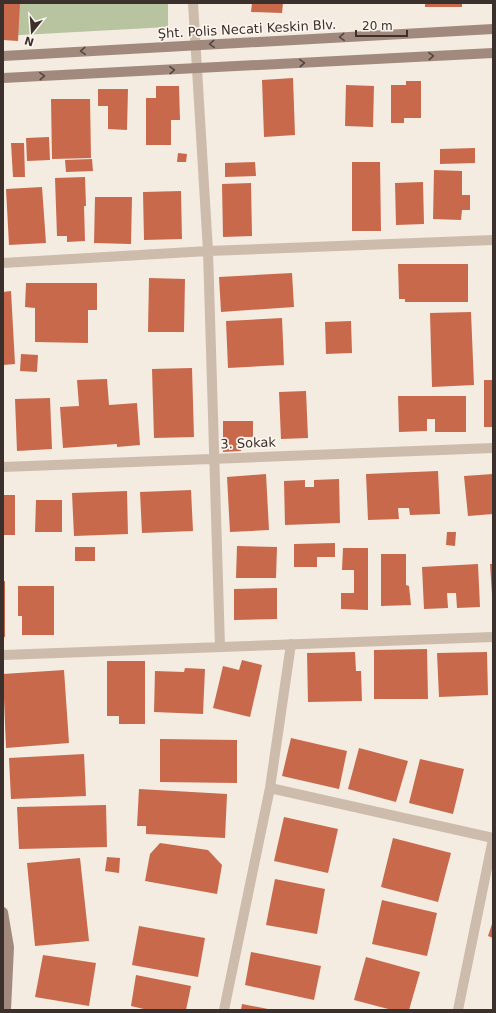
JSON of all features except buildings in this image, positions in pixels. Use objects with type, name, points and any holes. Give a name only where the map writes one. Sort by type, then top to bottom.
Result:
[{"type":"street","points":[[193,3],[208,251],[220,647]]},
{"type":"street","name":"Şht. Polis Necati Keskin Blv.","points":[[3,56],[493,29]]},
{"type":"street","points":[[3,78],[493,53]]},
{"type":"street","points":[[3,263],[208,251],[493,240]]},
{"type":"street","name":"3. Sokak","points":[[3,467],[493,448]]},
{"type":"street","points":[[3,655],[493,637]]},
{"type":"street","points":[[224,1010],[270,788],[292,644]]},
{"type":"street","points":[[270,788],[493,838],[490,867],[458,1010]]},
{"type":"street","points":[[3,912],[10,947],[6,1010]]},
{"type":"green space","points":[[3,3],[168,3],[168,27],[3,36]]}]
